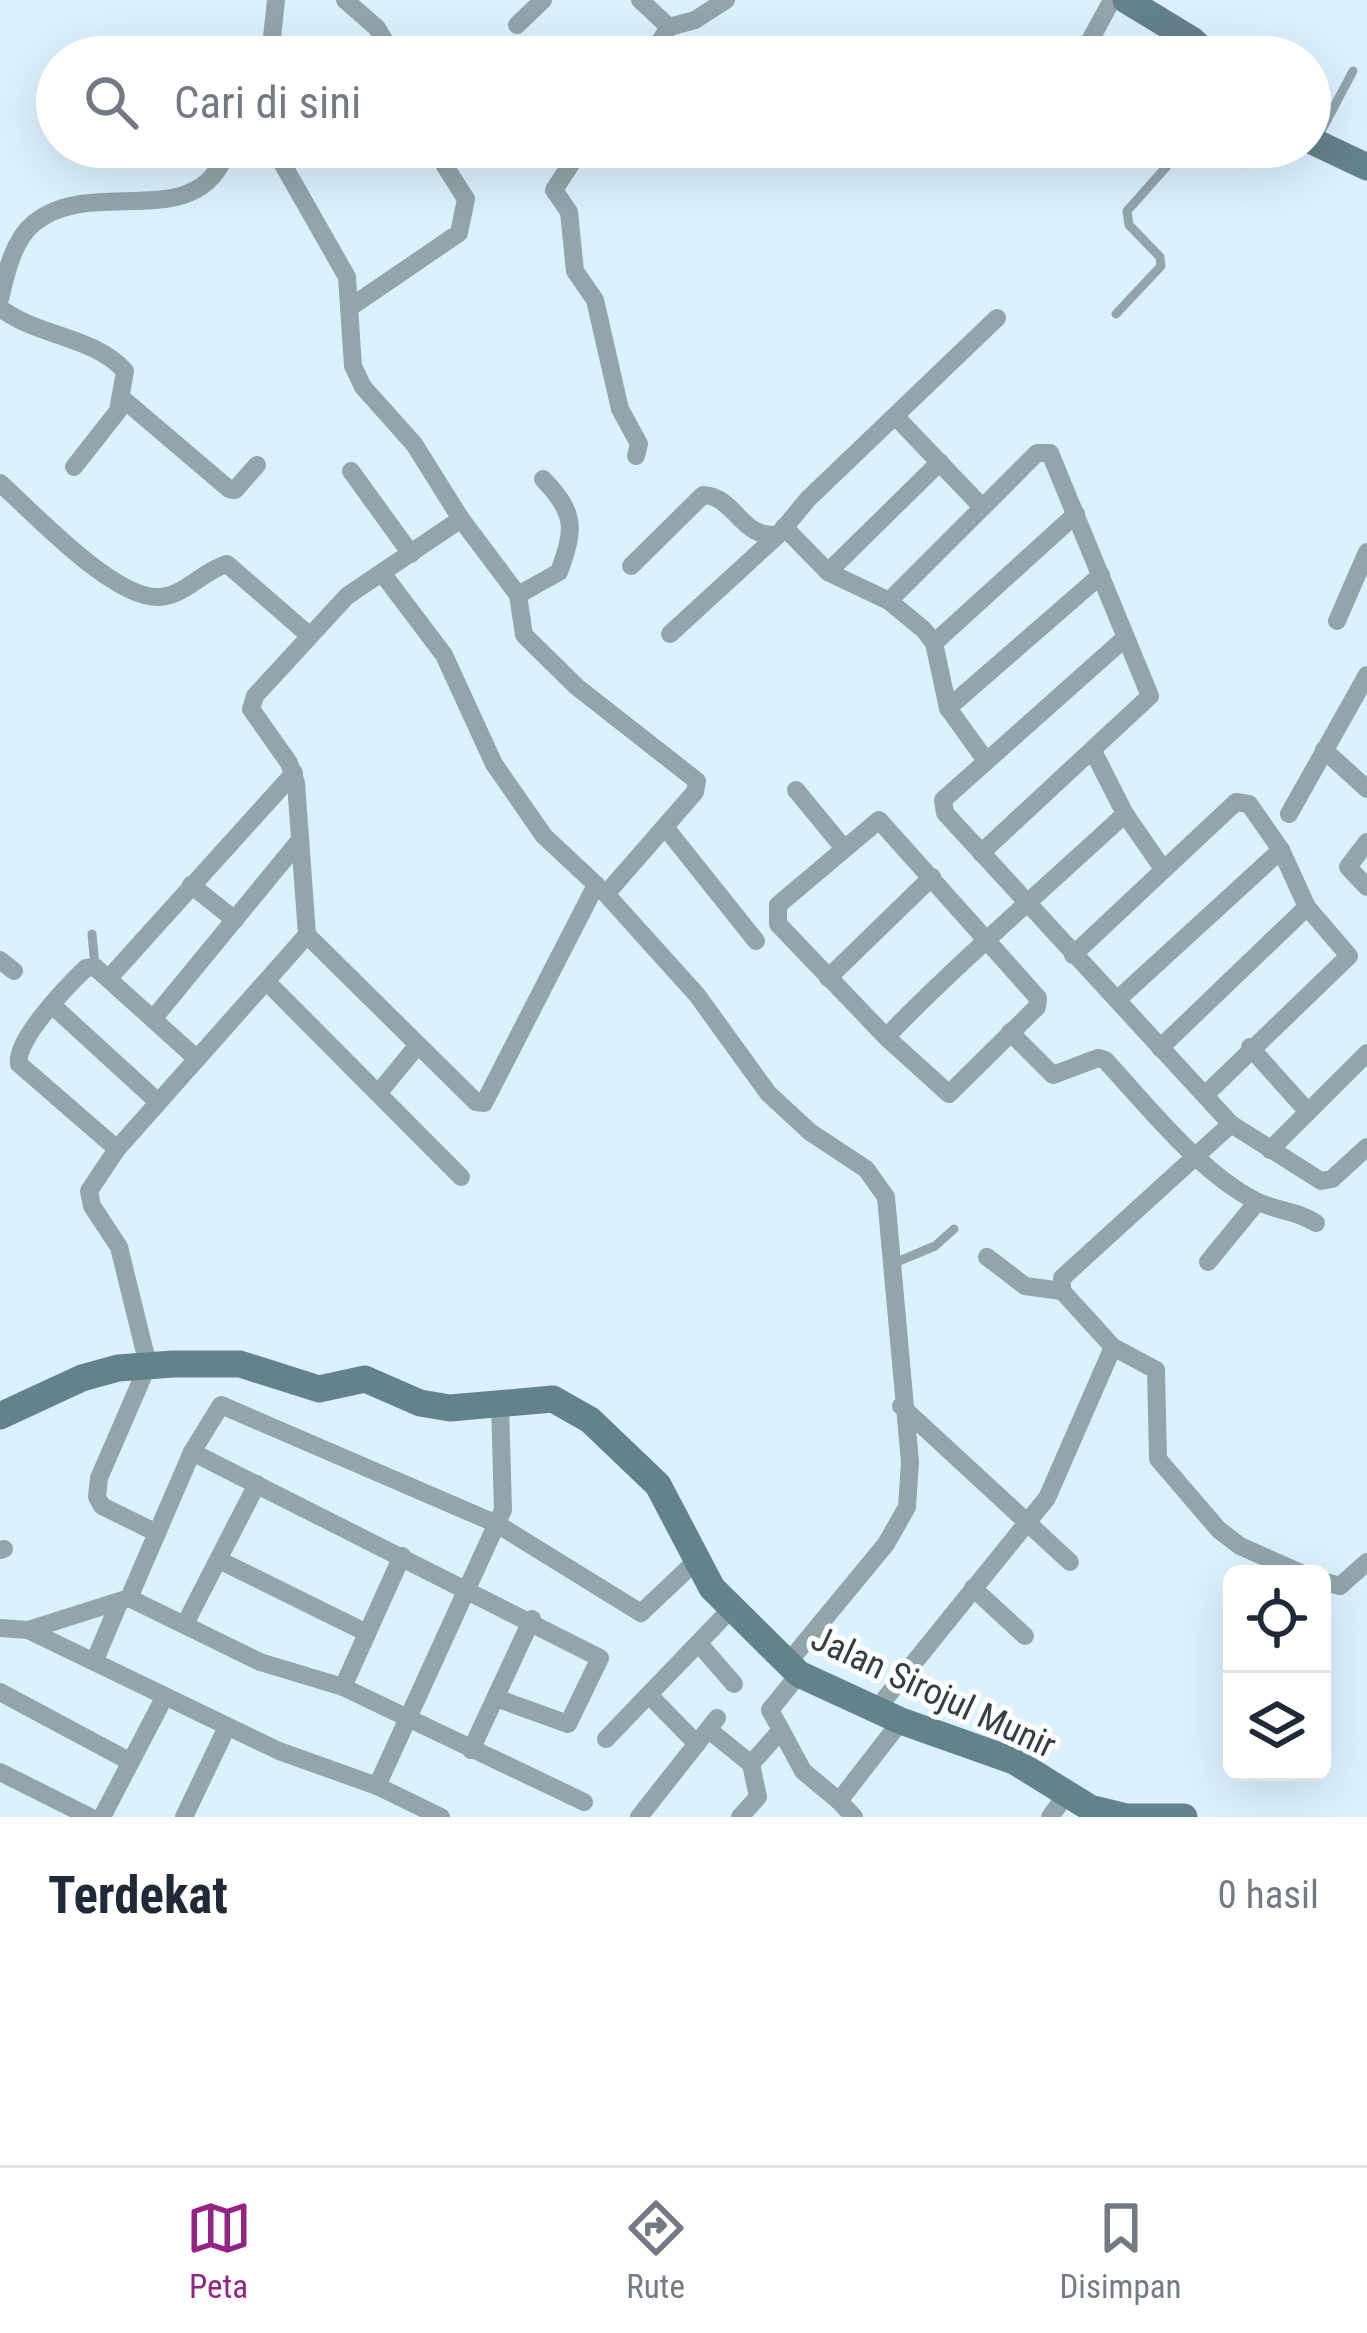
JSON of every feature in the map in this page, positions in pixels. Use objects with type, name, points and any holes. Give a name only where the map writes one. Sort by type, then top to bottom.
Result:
[{"type":"street","points":[[272,36],[276,0]]},
{"type":"street","points":[[345,0],[381,36]]},
{"type":"street","points":[[517,25],[543,0]]},
{"type":"street","points":[[640,0],[669,27]]},
{"type":"street","points":[[663,36],[669,27],[695,20],[726,0]]},
{"type":"street","points":[[1092,36],[1112,0]]},
{"type":"street","points":[[1126,0],[1185,36]]},
{"type":"street","points":[[1331,151],[1367,167]]},
{"type":"street","points":[[1,286],[23,235],[45,215],[192,194],[215,179],[219,168]]},
{"type":"street","points":[[285,168],[335,253],[352,306],[353,365],[363,387],[431,467],[460,520],[518,596],[524,635],[577,687],[697,781],[695,792],[665,827],[601,890],[487,1100],[476,1102],[307,934],[294,773],[251,704],[347,596],[460,520]]},
{"type":"street","points":[[352,306],[459,233],[466,199],[446,168]]},
{"type":"street","points":[[568,168],[554,190],[569,212],[575,271],[595,300],[607,334],[620,409],[639,444],[636,456]]},
{"type":"street","points":[[0,308],[47,335],[108,355],[125,371],[123,399],[74,467]]},
{"type":"street","points":[[670,634],[997,318]]},
{"type":"street","points":[[123,399],[229,489],[235,490],[257,465]]},
{"type":"street","points":[[896,417],[982,507]]},
{"type":"street","points":[[889,601],[1045,451],[1076,514],[1149,700],[982,854]]},
{"type":"street","points":[[828,572],[940,462]]},
{"type":"street","points":[[351,471],[411,554]]},
{"type":"street","points":[[518,596],[560,572],[571,540],[569,508],[543,479]]},
{"type":"street","points":[[0,483],[84,562],[147,596],[169,596],[227,564],[310,636]]},
{"type":"street","points":[[631,566],[703,495],[721,499],[753,531],[782,530],[828,572],[889,601],[934,643],[949,708],[985,758]]},
{"type":"street","points":[[934,643],[1076,514]]},
{"type":"street","points":[[1336,621],[1367,552]]},
{"type":"street","points":[[382,573],[444,655],[512,796],[544,836],[601,890],[697,995],[768,1093],[810,1132],[878,1181],[886,1197],[901,1406],[910,1462],[902,1520],[793,1669],[770,1710],[802,1771],[854,1817]]},
{"type":"street","points":[[949,708],[1101,575]]},
{"type":"street","points":[[1125,638],[985,758],[942,805],[982,854],[1010,922],[1038,998],[1036,1006],[944,1094],[828,978],[775,916],[778,905],[842,846],[879,820],[932,877],[1010,922],[1072,955],[1206,1094],[1212,1141]]},
{"type":"street","points":[[1289,814],[1367,675]]},
{"type":"street","points":[[1324,750],[1367,789]]},
{"type":"street","points":[[1094,753],[1125,814],[1163,869]]},
{"type":"street","points":[[102,973],[294,773]]},
{"type":"street","points":[[796,790],[842,846]]},
{"type":"street","points":[[1072,955],[1240,801],[1249,804],[1281,850],[1307,907],[1349,956],[1206,1094]]},
{"type":"street","points":[[886,1037],[1125,814]]},
{"type":"street","points":[[665,827],[756,941]]},
{"type":"street","points":[[153,1019],[300,840]]},
{"type":"street","points":[[1367,842],[1348,867],[1367,887]]},
{"type":"street","points":[[1117,1000],[1281,850]]},
{"type":"street","points":[[828,978],[932,877]]},
{"type":"street","points":[[191,885],[235,920]]},
{"type":"street","points":[[1160,1048],[1307,907]]},
{"type":"street","points":[[157,1533],[102,1506],[95,1491],[148,1365],[117,1239],[89,1198],[92,1184],[117,1149],[307,934]]},
{"type":"street","points":[[117,1149],[19,1064],[20,1048],[52,1005],[86,968],[102,973],[196,1058]]},
{"type":"street","points":[[267,982],[461,1177]]},
{"type":"street","points":[[52,1005],[158,1102]]},
{"type":"street","points":[[1010,1032],[1053,1075],[1098,1058],[1105,1060],[1212,1141],[1257,1202],[1299,1212],[1316,1223]]},
{"type":"street","points":[[380,1091],[418,1045]]},
{"type":"street","points":[[1250,1048],[1308,1112]]},
{"type":"street","points":[[1270,1150],[1367,1053]]},
{"type":"street","points":[[1212,1141],[1270,1150],[1327,1181],[1367,1147]]},
{"type":"street","points":[[1061,1291],[1062,1278],[1212,1141]]},
{"type":"street","points":[[1208,1262],[1257,1202]]},
{"type":"street","points":[[988,1257],[1025,1286],[1061,1291],[1113,1347],[1156,1370],[1154,1449],[1202,1514],[1240,1546],[1283,1565]]},
{"type":"street","points":[[838,1801],[973,1588],[1059,1477],[1113,1347]]},
{"type":"street","name":"Jalan Sirojul Munir","points":[[0,1416],[82,1378],[148,1365],[240,1364],[319,1389],[365,1378],[431,1405],[553,1399],[590,1420],[658,1485],[697,1560],[730,1610],[793,1669],[888,1716],[1014,1761],[1058,1806],[1184,1817]]},
{"type":"street","points":[[94,1660],[192,1452],[215,1408],[225,1405],[496,1524],[644,1614],[697,1560]]},
{"type":"street","points":[[377,1786],[506,1497],[500,1405]]},
{"type":"street","points":[[901,1406],[1070,1562]]},
{"type":"street","points":[[192,1452],[532,1619],[600,1658],[573,1720],[564,1725],[496,1698]]},
{"type":"street","points":[[185,1624],[257,1484]]},
{"type":"street","points":[[343,1688],[402,1556]]},
{"type":"street","points":[[219,1560],[367,1633]]},
{"type":"street","points":[[1331,1584],[1340,1586],[1367,1562]]},
{"type":"street","points":[[973,1588],[1025,1636]]},
{"type":"street","points":[[28,1630],[124,1600],[260,1662],[343,1688],[584,1802]]},
{"type":"street","points":[[606,1739],[730,1610]]},
{"type":"street","points":[[471,1750],[532,1619]]},
{"type":"street","points":[[0,1628],[28,1630],[226,1727],[377,1786],[441,1817]]},
{"type":"street","points":[[700,1645],[734,1684]]},
{"type":"street","points":[[0,1692],[129,1761]]},
{"type":"street","points":[[649,1695],[751,1764],[758,1798],[740,1817]]},
{"type":"street","points":[[103,1817],[165,1696]]},
{"type":"street","points":[[184,1817],[226,1727]]},
{"type":"street","points":[[751,1764],[781,1730]]},
{"type":"street","points":[[639,1817],[708,1731]]},
{"type":"street","points":[[0,1772],[90,1817]]},
{"type":"lane","points":[[1331,109],[1353,71]]},
{"type":"lane","points":[[1116,314],[1161,266],[1160,257],[1129,225],[1127,211],[1165,168]]},
{"type":"lane","points":[[92,934],[102,973]]},
{"type":"lane","points":[[892,1264],[935,1246],[954,1229]]}]
